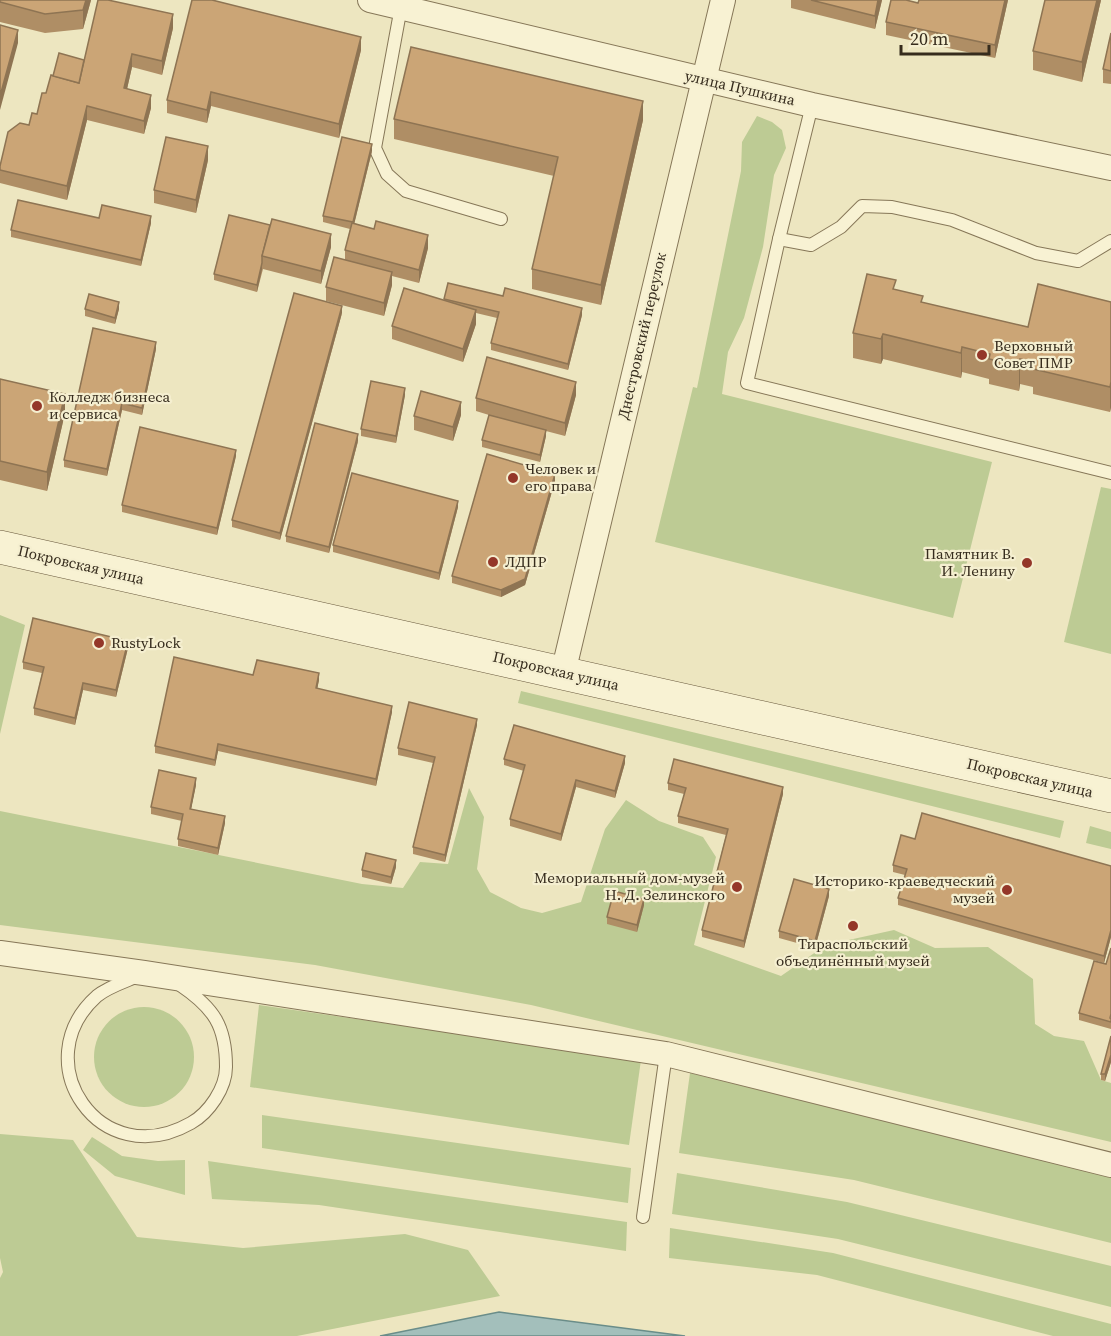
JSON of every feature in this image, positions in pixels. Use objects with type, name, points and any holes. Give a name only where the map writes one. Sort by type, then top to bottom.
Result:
[{"type":"main road","name":"Покровская улица","points":[[0,547],[1111,796]]},
{"type":"street","name":"улица Пушкина","points":[[370,0],[812,105],[1111,168]]},
{"type":"street","name":"Днестровский переулок","points":[[563,673],[723,0]]},
{"type":"street","points":[[0,953],[144,973],[666,1054],[1111,1165]]},
{"type":"lane","points":[[401,7],[375,148],[387,174],[406,191],[501,219]]},
{"type":"lane","points":[[812,105],[747,383],[1111,473]]},
{"type":"lane","points":[[779,239],[811,245],[841,227],[862,206],[892,207],[952,220],[1036,253],[1078,261],[1111,241]]},
{"type":"lane","points":[[144,973],[98,995],[80,1015],[70,1038],[68,1063],[72,1083],[81,1102],[99,1122],[118,1132],[140,1138],[160,1137],[174,1133],[197,1120],[207,1112],[217,1096],[226,1073],[226,1045],[216,1018],[198,997],[169,977]]},
{"type":"lane","points":[[643,1217],[666,1054]]},
{"type":"green space","points":[[757,116],[772,122],[782,130],[786,148],[774,175],[763,247],[744,318],[728,352],[722,394],[992,462],[953,618],[655,542],[693,387],[697,388],[741,171],[742,142]]},
{"type":"green space","points":[[1101,487],[1111,489],[1111,654],[1064,642]]},
{"type":"green space","points":[[0,615],[25,625],[0,734]]},
{"type":"green space","points":[[521,691],[1064,821],[1060,838],[518,703]]},
{"type":"green space","points":[[469,788],[484,817],[477,869],[490,892],[521,908],[542,913],[581,902],[605,829],[626,800],[659,821],[703,837],[716,857],[694,945],[781,976],[826,945],[894,930],[935,948],[988,947],[1033,979],[1035,1024],[1054,1036],[1084,1041],[1101,1080],[1111,1083],[1111,1142],[531,1005],[315,965],[0,925],[0,811],[362,884],[403,888],[420,862],[448,864]]},
{"type":"green space","points":[[1090,826],[1111,832],[1111,849],[1086,843]]},
{"type":"green space","points":[[259,1005],[641,1060],[629,1145],[250,1087]]},
{"type":"green space","points":[[144,1007],[163,1011],[179,1022],[190,1038],[194,1057],[190,1076],[179,1092],[163,1103],[144,1107],[125,1103],[109,1092],[98,1076],[94,1057],[98,1038],[109,1022],[125,1011]]},
{"type":"green space","points":[[690,1073],[1111,1177],[1111,1243],[854,1180],[679,1153]]},
{"type":"green space","points":[[262,1115],[631,1168],[628,1203],[262,1148]]},
{"type":"green space","points":[[0,1134],[73,1140],[137,1237],[243,1248],[405,1234],[468,1250],[500,1296],[297,1336],[0,1336],[0,1278],[3,1272],[0,1258]]},
{"type":"green space","points":[[92,1137],[122,1156],[158,1161],[185,1160],[185,1195],[115,1176],[83,1150]]},
{"type":"green space","points":[[208,1161],[627,1222],[626,1251],[319,1205],[212,1199]]},
{"type":"green space","points":[[677,1173],[847,1202],[1111,1266],[1111,1307],[838,1239],[672,1214]]},
{"type":"green space","points":[[670,1228],[833,1253],[1111,1324],[1111,1336],[1053,1336],[817,1275],[669,1258]]},
{"type":"water","points":[[499,1312],[685,1336],[380,1336]]},
{"type":"building","points":[[0,0],[86,0],[83,10],[45,14],[0,2]]},
{"type":"building","points":[[98,0],[108,0],[173,14],[162,61],[132,54],[124,88],[151,95],[144,121],[87,106],[67,186],[0,170],[8,132],[20,123],[29,125],[32,113],[37,114],[42,93],[46,93],[51,75],[79,83]]},
{"type":"building","points":[[192,0],[212,0],[361,37],[339,124],[211,92],[207,110],[167,100]]},
{"type":"building","points":[[811,0],[878,0],[875,16]]},
{"type":"building","points":[[891,0],[918,3],[919,0],[1005,0],[995,45],[886,22]]},
{"type":"building","points":[[1045,0],[1097,0],[1082,62],[1033,51]]},
{"type":"building","points":[[0,25],[18,30],[0,96]]},
{"type":"building","points":[[1111,33],[1111,71],[1103,69]]},
{"type":"building","points":[[411,47],[643,101],[601,285],[532,269],[558,157],[394,119]]},
{"type":"building","points":[[59,53],[84,60],[79,83],[53,76]]},
{"type":"building","points":[[166,137],[208,146],[196,200],[154,190]]},
{"type":"building","points":[[342,137],[372,144],[353,222],[323,216]]},
{"type":"building","points":[[18,200],[99,218],[102,205],[151,216],[141,260],[11,230]]},
{"type":"building","points":[[229,215],[270,225],[257,285],[214,274]]},
{"type":"building","points":[[272,219],[331,234],[321,271],[262,256]]},
{"type":"building","points":[[376,221],[428,235],[419,270],[345,250],[352,223],[374,229]]},
{"type":"building","points":[[334,257],[392,272],[384,303],[326,287]]},
{"type":"building","points":[[867,274],[896,280],[893,289],[923,296],[921,302],[1028,327],[1038,284],[1111,302],[1110,387],[1033,369],[1034,362],[1020,359],[1019,366],[989,359],[990,354],[962,347],[961,353],[883,334],[881,339],[853,333]]},
{"type":"building","points":[[448,283],[503,296],[505,288],[582,308],[568,364],[491,343],[499,312],[444,299]]},
{"type":"building","points":[[404,288],[476,310],[463,349],[392,326]]},
{"type":"building","points":[[294,293],[342,306],[280,533],[232,520]]},
{"type":"building","points":[[89,294],[119,302],[115,318],[85,309]]},
{"type":"building","points":[[93,328],[156,342],[142,408],[122,403],[107,469],[64,460]]},
{"type":"building","points":[[487,357],[576,382],[565,423],[476,398]]},
{"type":"building","points":[[0,379],[65,394],[47,472],[0,461]]},
{"type":"building","points":[[371,381],[405,388],[396,436],[361,429]]},
{"type":"building","points":[[421,391],[461,402],[453,427],[414,416]]},
{"type":"building","points":[[489,415],[546,430],[540,455],[482,440]]},
{"type":"building","points":[[315,423],[358,434],[329,547],[286,536]]},
{"type":"building","points":[[140,427],[236,450],[217,528],[122,505]]},
{"type":"building","points":[[487,454],[555,474],[525,579],[501,590],[452,576]]},
{"type":"building","points":[[352,473],[458,501],[439,573],[333,545]]},
{"type":"building","points":[[33,618],[128,641],[116,690],[83,683],[75,718],[34,708],[44,667],[23,662]]},
{"type":"building","points":[[174,657],[253,675],[257,660],[319,673],[316,688],[392,706],[376,779],[218,744],[215,760],[155,746]]},
{"type":"building","points":[[409,702],[477,719],[445,855],[413,847],[435,757],[398,748]]},
{"type":"building","points":[[514,725],[625,756],[615,791],[576,780],[561,834],[510,819],[525,765],[504,759]]},
{"type":"building","name":"Мемориальный дом-музей Н. Д. Зелинского","points":[[674,759],[783,787],[744,941],[702,930],[728,829],[678,816],[686,788],[668,783]]},
{"type":"building","points":[[159,770],[196,778],[190,809],[225,816],[218,848],[178,839],[183,814],[151,807]]},
{"type":"building","name":"Историко-краеведческий музей","points":[[922,813],[1111,866],[1111,930],[1104,956],[898,898],[907,869],[893,865],[901,835],[915,839]]},
{"type":"building","points":[[366,853],[396,860],[391,877],[362,870]]},
{"type":"building","points":[[794,879],[829,889],[815,941],[779,931]]},
{"type":"building","points":[[614,891],[644,899],[637,925],[607,917]]},
{"type":"building","points":[[1111,948],[1111,1022],[1079,1013],[1094,961],[1106,964]]},
{"type":"building","points":[[1111,1036],[1111,1055],[1105,1074],[1101,1074]]},
{"type":"place","name":"Верховный Совет ПМР","points":[[982,355]]},
{"type":"place","name":"Колледж бизнеса и сервиса","points":[[37,406]]},
{"type":"place","name":"Человек и его права","points":[[513,478]]},
{"type":"place","name":"ЛДПР","points":[[493,562]]},
{"type":"place","name":"Памятник В. И. Ленину","points":[[1027,563]]},
{"type":"place","name":"RustyLock","points":[[99,643]]},
{"type":"place","name":"Мемориальный дом-музей Н. Д. Зелинского","points":[[737,887]]},
{"type":"place","name":"Историко-краеведческий музей","points":[[1007,890]]},
{"type":"place","name":"Тираспольский объединённый музей","points":[[853,926]]}]
